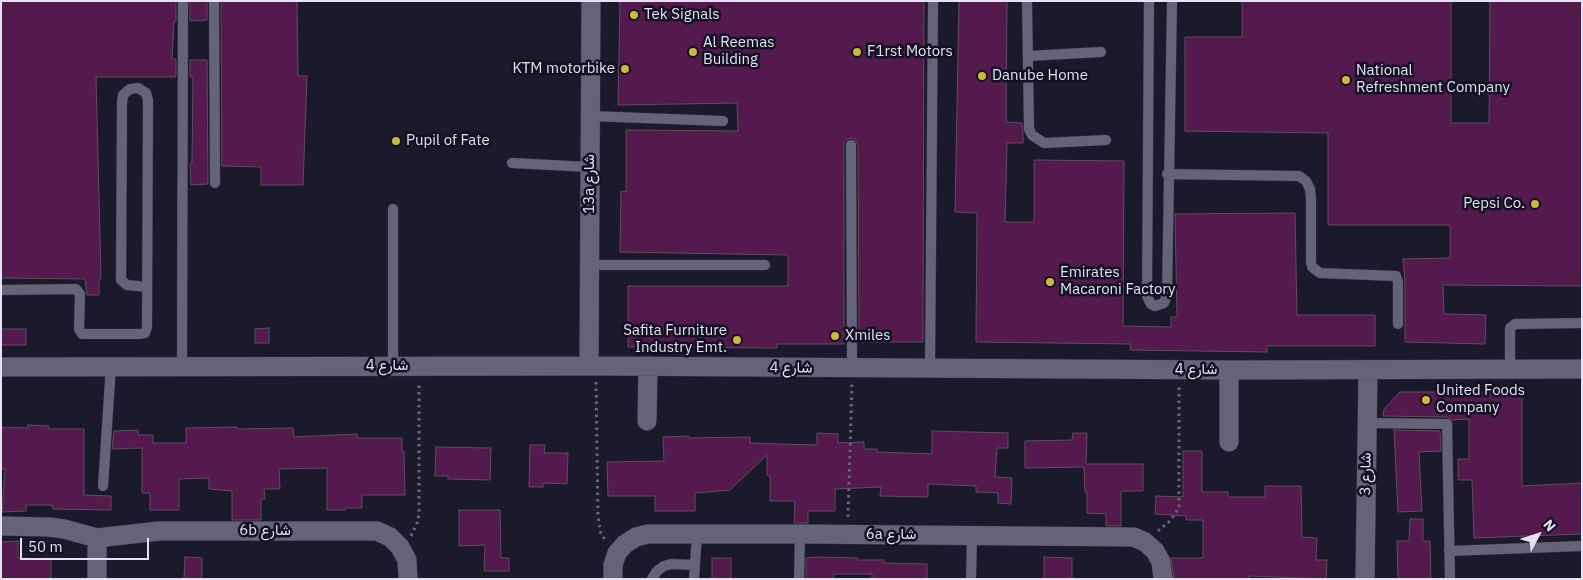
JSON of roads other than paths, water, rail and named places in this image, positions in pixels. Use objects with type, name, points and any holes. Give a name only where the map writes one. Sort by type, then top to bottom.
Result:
[{"type":"street","name":"13a شارع","points":[[591,1],[590,265],[593,366]]},
{"type":"street","name":"شارع 4","points":[[1,367],[648,366],[1179,370],[1582,369]]},
{"type":"street","points":[[647,421],[648,366]]},
{"type":"street","points":[[1229,370],[1229,442]]},
{"type":"street","name":"شارع 3","points":[[1365,579],[1368,370]]},
{"type":"street","points":[[1,526],[64,529],[97,538],[97,579]]},
{"type":"street","name":"6b شارع","points":[[97,538],[159,531],[376,531],[390,537],[400,546],[407,560],[408,576]]},
{"type":"street","name":"6a شارع","points":[[614,565],[625,544],[636,537],[648,534],[1121,536],[1134,537],[1145,542],[1155,551],[1161,562],[1163,576]]},
{"type":"lane","points":[[182,366],[183,1]]},
{"type":"lane","points":[[214,1],[215,183]]},
{"type":"lane","points":[[930,368],[934,1]]},
{"type":"lane","points":[[1026,1],[1029,129],[1032,135],[1044,143],[1106,140]]},
{"type":"lane","points":[[1149,1],[1148,296],[1151,304],[1155,306],[1160,306],[1166,300],[1167,174],[1172,1]]},
{"type":"lane","points":[[1028,56],[1102,52]]},
{"type":"lane","points":[[1,290],[76,289],[81,297],[80,333],[141,334],[147,330],[148,100],[146,93],[138,88],[130,89],[123,95],[122,103],[121,278],[124,284],[147,287]]},
{"type":"lane","points":[[590,116],[723,121]]},
{"type":"lane","points":[[852,145],[852,368]]},
{"type":"lane","points":[[512,163],[590,167]]},
{"type":"lane","points":[[1167,174],[1298,176],[1306,181],[1310,189],[1311,198],[1312,268],[1320,273],[1396,276],[1398,282],[1398,324]]},
{"type":"lane","points":[[393,209],[393,366]]},
{"type":"lane","points":[[590,265],[765,265]]},
{"type":"lane","points":[[1510,369],[1510,328],[1515,324],[1582,324]]},
{"type":"lane","points":[[103,486],[111,366]]},
{"type":"lane","points":[[1367,423],[1447,424],[1450,579]]},
{"type":"lane","points":[[694,579],[697,534]]},
{"type":"lane","points":[[799,579],[800,534]]},
{"type":"lane","points":[[971,579],[972,535]]},
{"type":"lane","points":[[1449,551],[1582,546]]},
{"type":"lane","points":[[652,579],[657,571],[664,566],[671,564],[695,565]]},
{"type":"place","name":"Tek Signals","points":[[634,15]]},
{"type":"place","name":"Al Reemas Building","points":[[693,52]]},
{"type":"place","name":"F1rst Motors","points":[[857,52]]},
{"type":"place","name":"KTM motorbike","points":[[625,69]]},
{"type":"place","name":"Danube Home","points":[[982,76]]},
{"type":"place","name":"National Refreshment Company","points":[[1346,80]]},
{"type":"place","name":"Pupil of Fate","points":[[396,141]]},
{"type":"place","name":"Pepsi Co.","points":[[1535,204]]},
{"type":"place","name":"Emirates Macaroni Factory","points":[[1050,282]]},
{"type":"place","name":"Xmiles","points":[[835,336]]},
{"type":"place","name":"Safita Furniture Industry Emt.","points":[[737,340]]},
{"type":"place","name":"United Foods Company","points":[[1426,400]]}]
